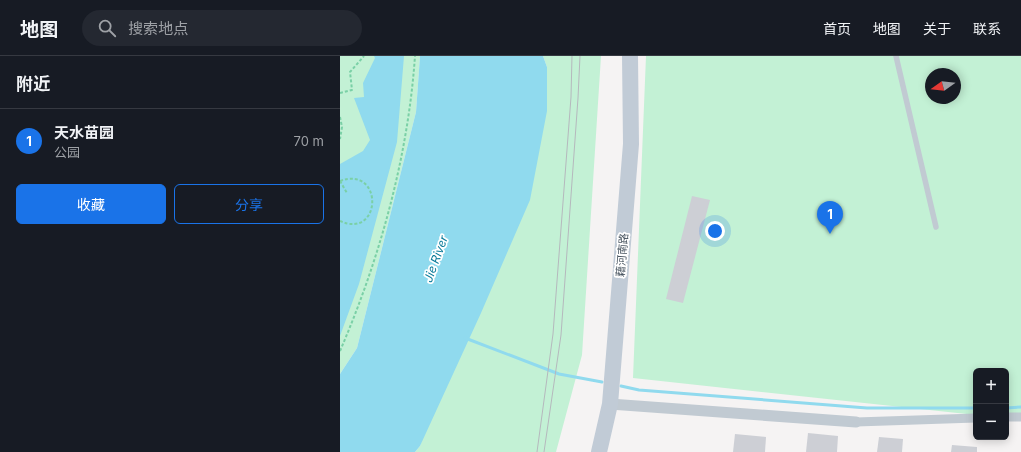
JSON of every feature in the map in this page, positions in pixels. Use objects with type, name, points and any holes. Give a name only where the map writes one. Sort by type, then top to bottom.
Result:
[{"type":"main road","name":"藉河南路","points":[[599,452],[610,404],[631,144],[630,56]]},
{"type":"street","points":[[610,404],[856,422],[973,418]]},
{"type":"street","points":[[1009,417],[1021,417]]},
{"type":"lane","points":[[896,56],[936,227]]},
{"type":"path","points":[[341,93],[352,90],[350,72],[364,56]]},
{"type":"path","points":[[340,351],[372,267],[398,173],[410,108],[415,56]]},
{"type":"path","points":[[340,117],[342,127],[340,139]]},
{"type":"path","points":[[340,222],[350,224],[362,222],[370,214],[374,202],[371,191],[363,182],[352,179],[340,181],[347,194]]},
{"type":"green space","points":[[340,56],[420,56],[416,112],[357,348],[340,374]]},
{"type":"green space","points":[[543,56],[601,56],[582,355],[556,452],[415,452],[420,446],[547,67]]},
{"type":"green space","points":[[646,56],[1021,56],[1021,420],[1009,419],[1009,368],[973,368],[973,415],[633,378]]},
{"type":"water","points":[[374,56],[404,56],[397,142],[359,284],[340,336],[340,164],[363,151],[370,140],[354,98],[364,97],[363,83],[375,58]]},
{"type":"water","name":"Jie River","points":[[420,56],[543,56],[547,67],[547,111],[530,200],[481,313],[420,446],[415,452],[340,452],[340,374],[357,348],[416,112]]},
{"type":"building","points":[[692,196],[710,200],[683,303],[666,299]]},
{"type":"building","points":[[808,433],[838,436],[837,452],[806,452]]},
{"type":"building","points":[[735,434],[766,437],[765,452],[733,452]]},
{"type":"building","points":[[879,437],[903,439],[902,452],[877,452]]},
{"type":"building","points":[[952,445],[977,447],[977,452],[951,452]]},
{"type":"waterway","points":[[465,338],[559,374],[602,382]]},
{"type":"waterway","points":[[621,386],[639,390],[867,408],[973,408]]},
{"type":"waterway","points":[[1009,408],[1021,407]]},
{"type":"tram line","points":[[537,452],[553,334],[571,97],[572,56]]},
{"type":"tram line","points":[[544,452],[561,335],[580,56]]},
{"type":"place","name":"天水苗园","points":[[830,234]]}]
